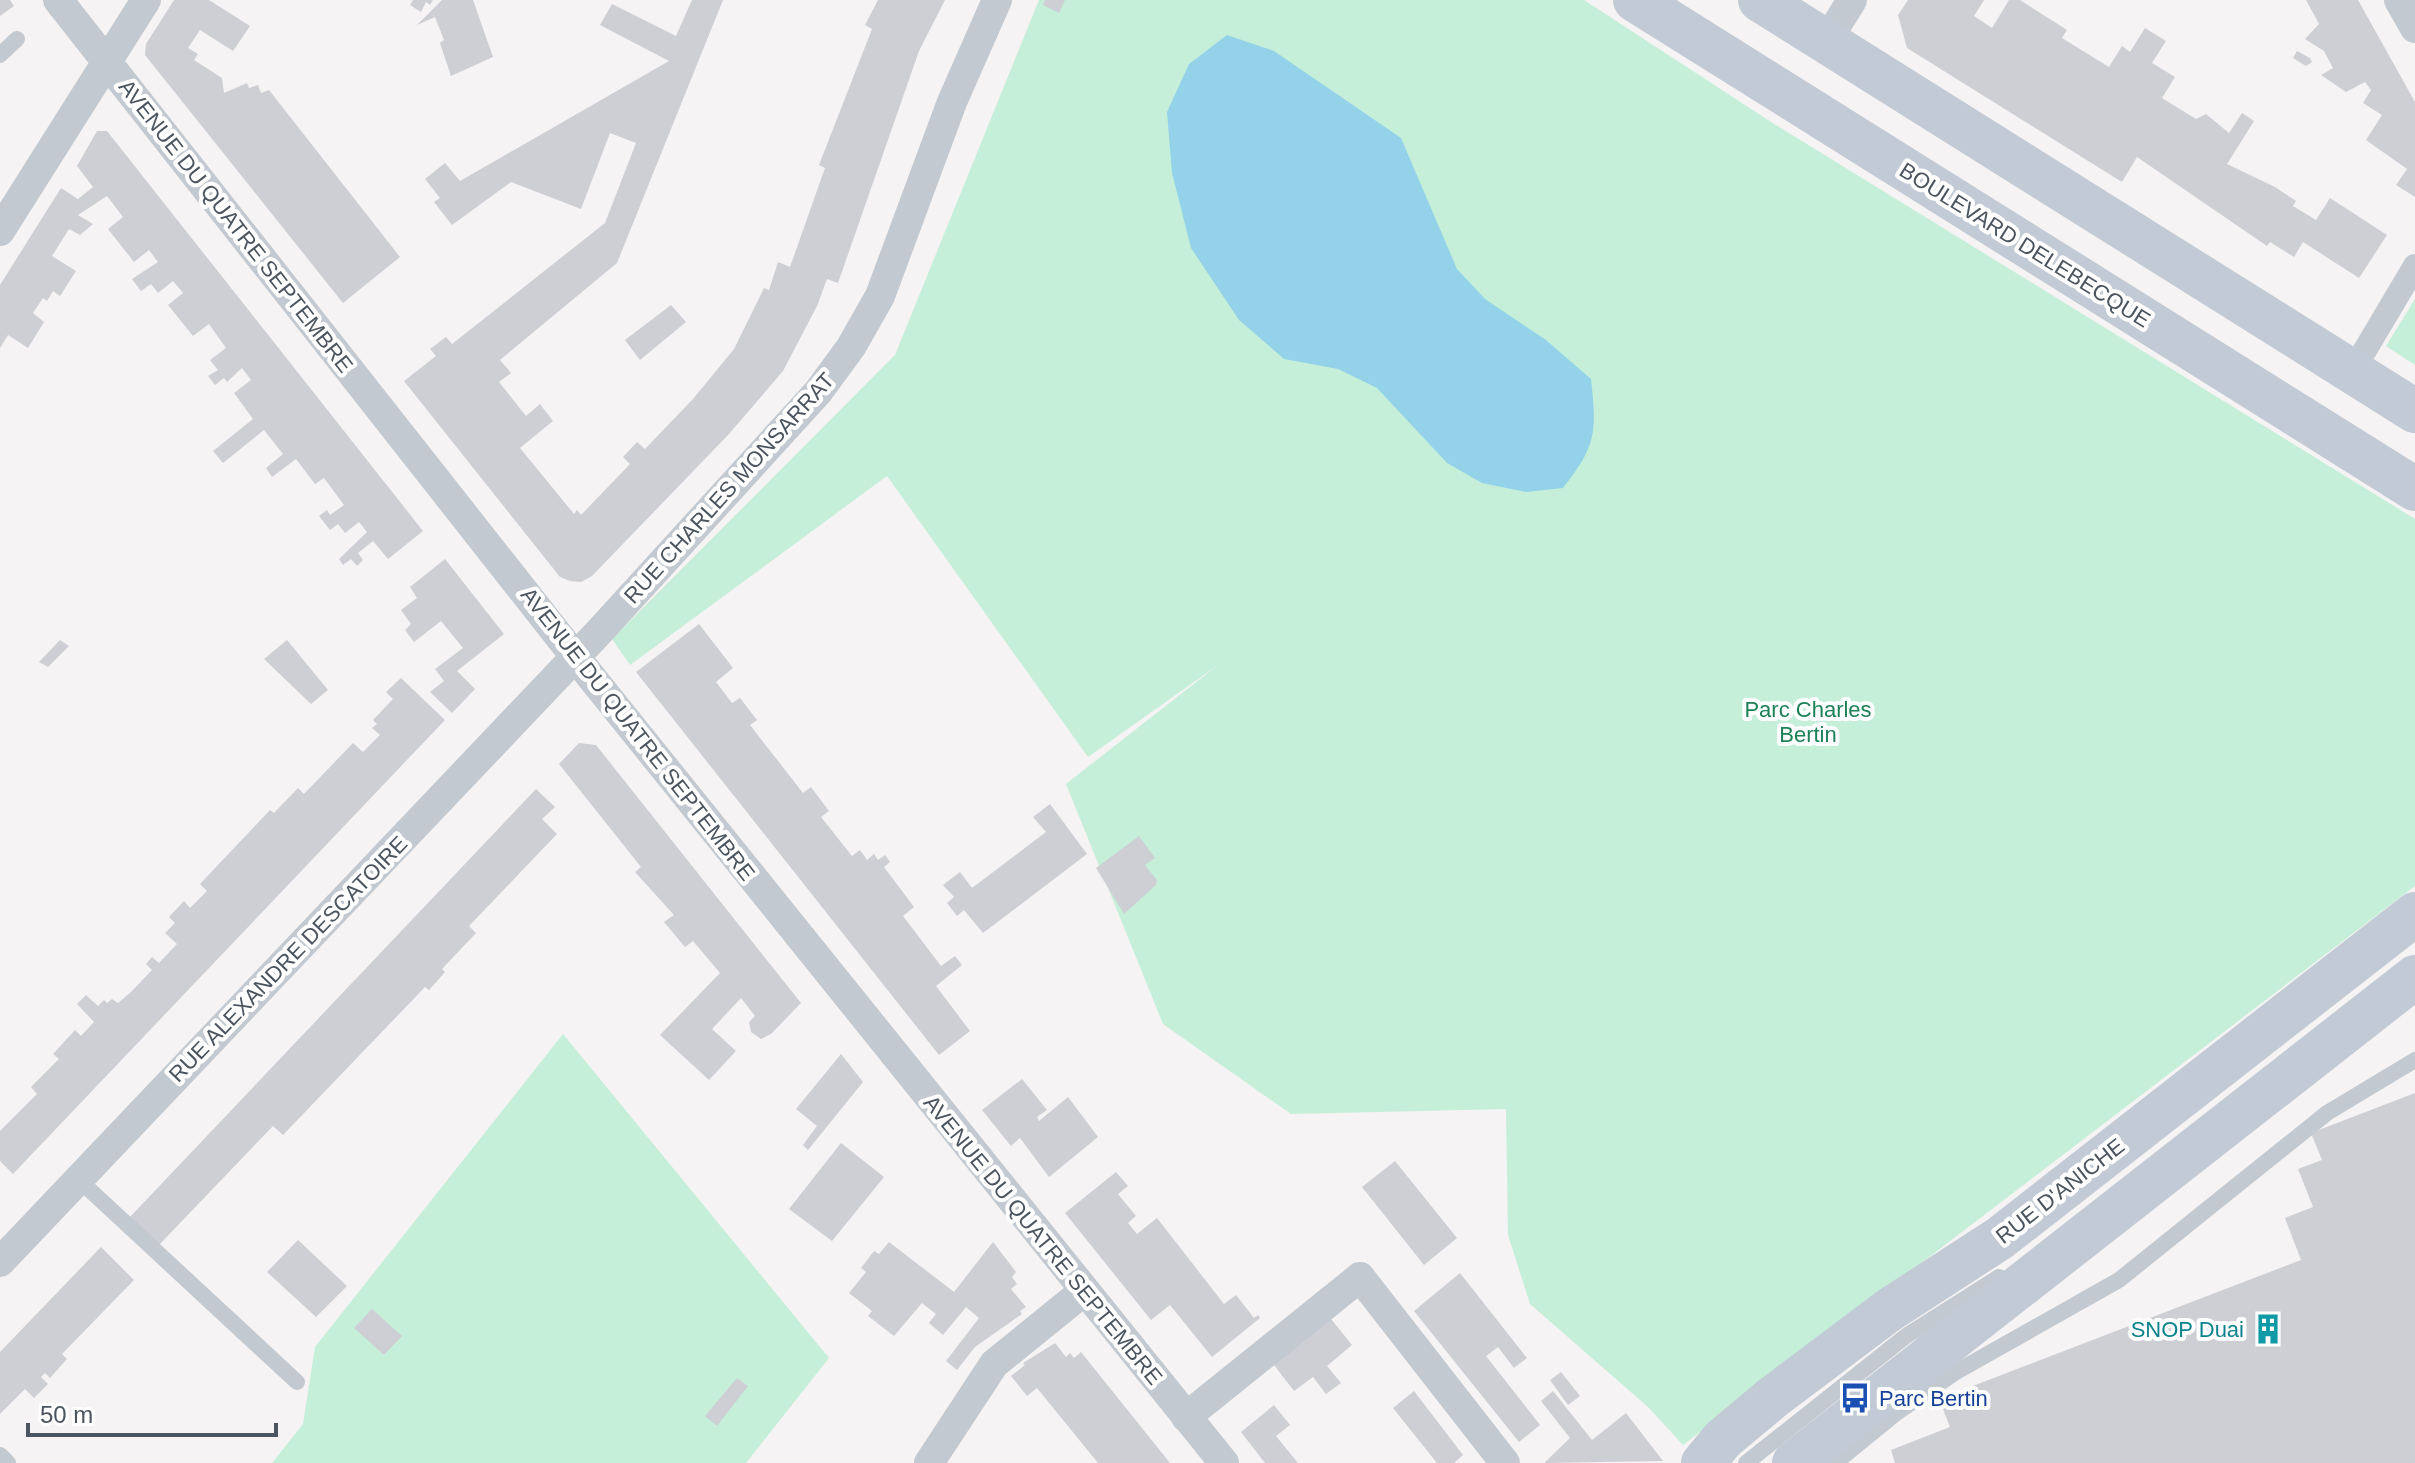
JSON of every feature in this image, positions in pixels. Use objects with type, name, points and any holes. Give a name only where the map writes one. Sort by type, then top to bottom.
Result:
[{"type":"main road","name":"BOULEVARD DELEBECQUE","points":[[1635,0],[2415,489]]},
{"type":"main road","points":[[1760,0],[2415,411]]},
{"type":"main road","name":"RUE D'ANICHE","points":[[1703,1463],[1723,1439],[1772,1398],[1889,1310],[2000,1238],[2415,914]]},
{"type":"main road","points":[[1794,1463],[2415,977]]},
{"type":"street","name":"AVENUE DU QUATRE SEPTEMBRE","points":[[58,0],[575,656],[1224,1463]]},
{"type":"street","points":[[0,231],[146,0]]},
{"type":"street","name":"RUE CHARLES MONSARRAT","points":[[575,656],[800,415],[851,347],[893,267],[957,91],[997,0]]},
{"type":"street","points":[[1826,42],[1852,0]]},
{"type":"street","points":[[2399,0],[2415,28]]},
{"type":"street","points":[[2352,372],[2415,266]]},
{"type":"street","name":"RUE ALEXANDRE DESCATOIRE","points":[[0,1262],[575,656]]},
{"type":"street","points":[[1186,1417],[1360,1277],[1505,1463]]},
{"type":"street","points":[[929,1463],[994,1364],[1084,1291]]},
{"type":"lane","points":[[0,55],[17,39]]},
{"type":"lane","points":[[1835,1463],[1895,1414],[1956,1372],[2119,1280],[2327,1113],[2415,1060]]},
{"type":"lane","points":[[78,1179],[297,1382]]},
{"type":"lane","points":[[1720,1463],[1884,1332],[2025,1240],[2068,1208]]},
{"type":"lane","points":[[1746,1463],[1906,1336],[2014,1266]]},
{"type":"lane","points":[[0,1455],[8,1463]]},
{"type":"green space","name":"Parc Charles Bertin","points":[[1039,0],[1584,0],[1768,120],[2415,519],[2415,886],[1683,1445],[1648,1407],[1530,1304],[1508,1235],[1506,1109],[1291,1114],[1163,1024],[1066,784],[1218,665],[1088,757],[887,476],[630,665],[612,639],[895,355]]},
{"type":"green space","points":[[2415,299],[2415,365],[2386,346]]},
{"type":"green space","points":[[563,1034],[829,1358],[746,1463],[272,1463],[303,1424],[315,1347]]},
{"type":"water","points":[[1227,35],[1274,51],[1401,138],[1457,269],[1485,299],[1546,340],[1591,379],[1594,413],[1592,438],[1582,461],[1563,488],[1526,492],[1482,483],[1447,463],[1377,388],[1338,369],[1284,359],[1239,320],[1191,248],[1172,173],[1167,112],[1189,64]]},
{"type":"building","points":[[0,0],[10,0],[14,6],[0,16]]},
{"type":"building","points":[[174,0],[209,0],[250,26],[233,51],[200,30],[188,48],[198,54],[194,60],[222,78],[224,93],[247,83],[249,88],[258,85],[261,93],[269,90],[400,257],[343,303],[145,55],[146,44]]},
{"type":"building","points":[[413,0],[433,0],[430,5],[426,2],[421,12],[410,5]]},
{"type":"building","points":[[442,0],[473,0],[493,57],[451,76],[440,43],[444,40],[435,17],[417,25]]},
{"type":"building","points":[[692,0],[723,0],[617,263],[500,360],[511,373],[499,382],[526,416],[540,404],[553,421],[520,448],[574,514],[577,510],[581,515],[630,464],[623,457],[637,442],[645,449],[693,399],[734,349],[764,288],[769,290],[778,262],[790,267],[825,168],[819,165],[872,29],[865,25],[878,0],[945,0],[919,51],[838,283],[827,279],[817,306],[783,371],[729,434],[592,576],[581,582],[570,581],[560,577],[404,381],[436,356],[430,349],[446,337],[452,344],[605,223],[636,143],[610,133],[581,209],[511,182],[452,225],[434,202],[440,198],[425,179],[445,163],[460,181],[669,61],[600,25],[612,4],[676,36]]},
{"type":"building","points":[[1045,0],[1065,0],[1059,13],[1043,5]]},
{"type":"building","points":[[1908,0],[1984,0],[1974,16],[1992,28],[2009,0],[2020,0],[2067,30],[2062,38],[2109,67],[2122,46],[2130,52],[2145,28],[2166,41],[2152,63],[2175,77],[2162,98],[2196,119],[2206,114],[2229,133],[2242,113],[2254,121],[2227,164],[2275,187],[2296,201],[2293,206],[2316,220],[2330,198],[2387,235],[2359,278],[2303,242],[2294,257],[2270,242],[2267,246],[2137,157],[2122,182],[1907,48],[1898,15]]},
{"type":"building","points":[[2306,0],[2358,0],[2415,102],[2415,197],[2396,185],[2407,169],[2366,140],[2382,115],[2363,103],[2371,90],[2365,82],[2346,92],[2321,75],[2333,68],[2324,51],[2305,39],[2319,24]]},
{"type":"building","points":[[2297,51],[2312,62],[2306,66],[2293,58]]},
{"type":"building","points":[[97,131],[107,131],[423,531],[388,559],[373,541],[358,553],[363,560],[357,566],[351,559],[343,565],[339,559],[367,532],[359,522],[345,533],[338,524],[330,530],[319,516],[327,510],[330,515],[344,505],[324,478],[315,484],[296,459],[272,477],[266,468],[283,454],[264,430],[223,463],[213,451],[253,419],[234,393],[251,380],[242,368],[227,382],[224,378],[215,385],[208,376],[218,370],[210,360],[226,348],[209,324],[193,336],[168,305],[183,293],[173,281],[158,293],[151,284],[141,291],[132,279],[158,262],[149,250],[134,262],[108,229],[123,217],[107,196],[78,215],[93,224],[80,235],[69,229],[52,256],[76,271],[60,296],[53,291],[47,301],[43,298],[33,313],[44,322],[28,348],[8,335],[0,348],[0,285],[61,188],[78,199],[93,187],[77,166]]},
{"type":"building","points":[[671,305],[686,322],[640,360],[625,340]]},
{"type":"building","points":[[445,559],[504,634],[457,671],[475,689],[452,713],[430,692],[444,681],[435,669],[463,648],[441,621],[414,642],[405,630],[411,624],[401,610],[417,598],[410,587]]},
{"type":"building","points":[[699,624],[733,668],[716,682],[732,703],[740,698],[757,720],[750,725],[803,793],[811,787],[829,811],[821,817],[852,856],[860,850],[867,860],[874,854],[878,860],[885,855],[890,862],[884,867],[914,907],[903,916],[941,966],[955,956],[962,965],[936,986],[970,1031],[939,1055],[636,672]]},
{"type":"building","points":[[60,640],[69,646],[48,667],[39,662]]},
{"type":"building","points":[[287,640],[328,690],[311,704],[264,659]]},
{"type":"building","points":[[401,678],[445,720],[13,1174],[0,1161],[0,1131],[37,1094],[31,1087],[59,1059],[53,1054],[75,1030],[81,1036],[94,1022],[77,1004],[86,995],[98,1006],[104,1000],[107,1003],[112,999],[118,1003],[131,992],[152,970],[146,964],[152,957],[159,963],[177,944],[165,933],[175,923],[169,917],[184,901],[190,908],[207,891],[200,884],[270,810],[274,813],[298,788],[304,794],[353,743],[363,752],[380,735],[372,728],[377,724],[373,720],[393,699],[386,692]]},
{"type":"building","points":[[579,743],[596,745],[801,1003],[771,1034],[761,1039],[751,1032],[749,1022],[755,1016],[741,998],[712,1029],[736,1051],[709,1080],[660,1035],[720,973],[693,941],[685,947],[664,922],[674,915],[635,872],[641,867],[559,764]]},
{"type":"building","points":[[536,789],[555,807],[542,819],[557,834],[469,926],[476,933],[442,969],[445,972],[429,990],[425,987],[283,1135],[273,1126],[158,1246],[129,1218]]},
{"type":"building","points":[[1050,804],[1087,854],[983,933],[964,910],[957,916],[947,903],[954,897],[943,885],[960,872],[972,888],[1046,832],[1033,817]]},
{"type":"building","points":[[1139,836],[1155,858],[1145,865],[1157,880],[1156,885],[1124,914],[1096,868]]},
{"type":"building","points":[[841,1054],[863,1082],[808,1150],[803,1145],[817,1126],[796,1109]]},
{"type":"building","points":[[1022,1079],[1047,1110],[1037,1117],[1039,1121],[1068,1097],[1098,1137],[1049,1177],[1020,1138],[1011,1146],[982,1110]]},
{"type":"building","name":"SNOP Duai","points":[[2415,1093],[2415,1463],[1895,1463],[1891,1450],[1950,1427],[1939,1399],[2301,1260],[2285,1218],[2313,1207],[2298,1169],[2322,1160],[2311,1133]]},
{"type":"building","points":[[841,1143],[884,1177],[832,1241],[789,1209]]},
{"type":"building","points":[[1395,1161],[1457,1238],[1424,1265],[1362,1187]]},
{"type":"building","points":[[1116,1172],[1128,1186],[1118,1194],[1136,1216],[1128,1223],[1137,1234],[1157,1218],[1224,1304],[1236,1295],[1254,1318],[1258,1315],[1260,1318],[1212,1357],[1170,1305],[1151,1320],[1065,1213]]},
{"type":"building","points":[[298,1240],[347,1286],[316,1317],[267,1272]]},
{"type":"building","points":[[889,1242],[954,1292],[993,1242],[1016,1272],[1012,1277],[1017,1284],[1011,1289],[1026,1307],[1020,1311],[1022,1314],[975,1347],[957,1370],[946,1361],[979,1318],[966,1307],[943,1335],[929,1323],[936,1314],[922,1303],[894,1336],[868,1316],[872,1311],[849,1293],[866,1272],[861,1268],[874,1251],[879,1254]]},
{"type":"building","points":[[101,1247],[134,1280],[62,1354],[67,1359],[50,1378],[45,1373],[41,1377],[48,1384],[34,1398],[25,1389],[0,1414],[0,1352]]},
{"type":"building","points":[[1460,1273],[1527,1358],[1514,1368],[1498,1347],[1486,1356],[1540,1425],[1519,1442],[1414,1311]]},
{"type":"building","points":[[372,1309],[402,1336],[384,1355],[354,1328]]},
{"type":"building","points":[[1327,1314],[1352,1345],[1327,1366],[1341,1383],[1326,1394],[1313,1377],[1294,1391],[1274,1365]]},
{"type":"building","points":[[1055,1343],[1066,1357],[1070,1353],[1074,1358],[1081,1352],[1170,1463],[1098,1463],[1037,1388],[1027,1396],[1011,1376],[1025,1365],[1023,1363]]},
{"type":"building","points":[[1561,1372],[1580,1396],[1568,1405],[1550,1380]]},
{"type":"building","points":[[737,1378],[748,1386],[717,1426],[705,1416]]},
{"type":"building","points":[[1414,1391],[1463,1455],[1454,1463],[1437,1463],[1393,1408]]},
{"type":"building","points":[[1553,1391],[1592,1440],[1626,1413],[1663,1461],[1544,1463],[1570,1438],[1541,1401]]},
{"type":"building","points":[[1274,1405],[1290,1425],[1276,1436],[1298,1463],[1265,1463],[1241,1432]]},
{"type":"place","name":"SNOP Duai","points":[[2268,1329]]},
{"type":"place","name":"Parc Bertin","points":[[1855,1398]]}]
